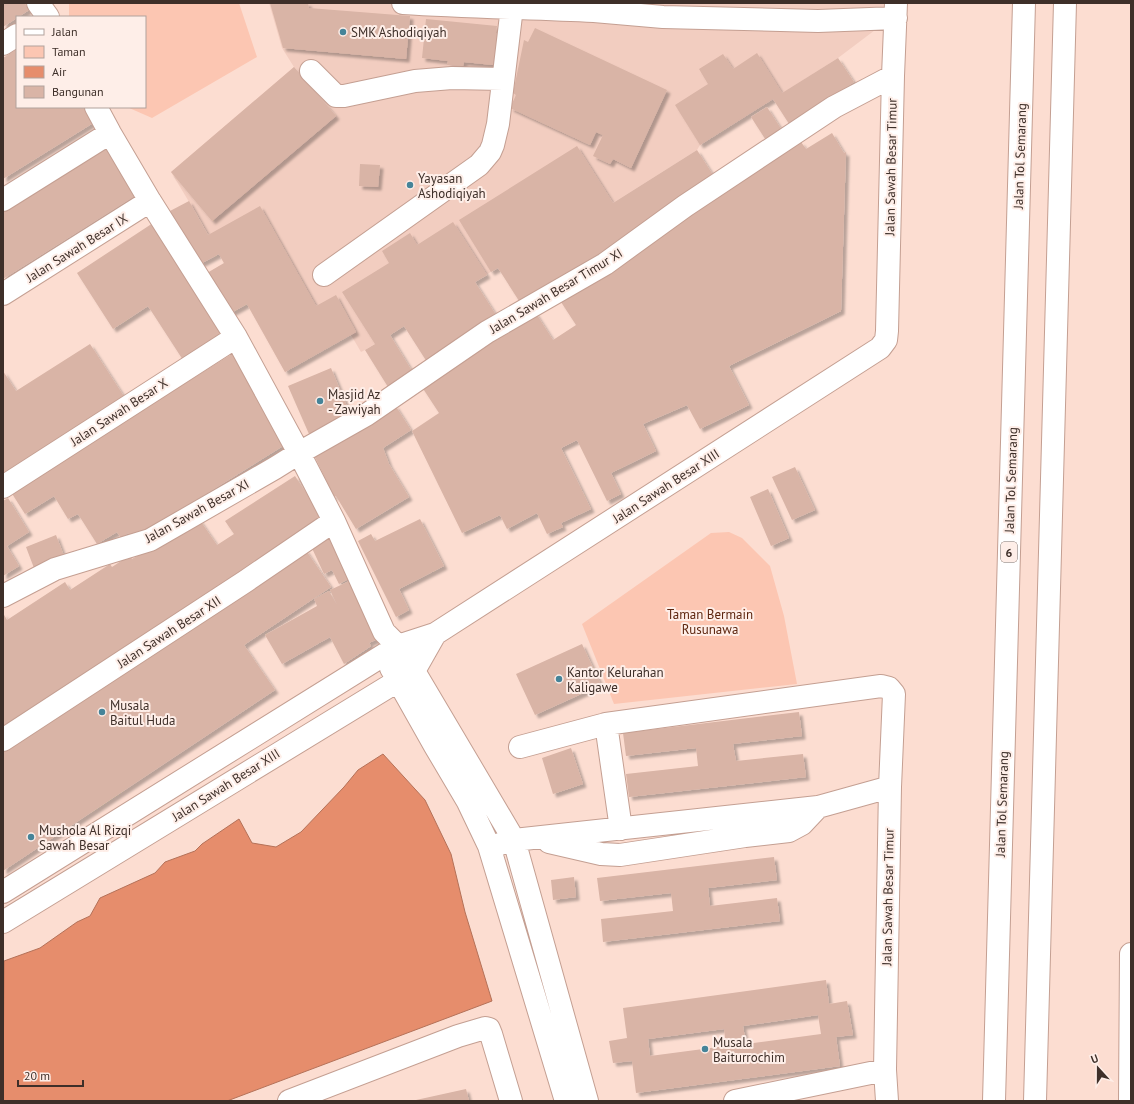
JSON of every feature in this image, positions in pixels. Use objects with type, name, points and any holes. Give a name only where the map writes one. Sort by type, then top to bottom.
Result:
[{"type":"main road","points":[[403,3],[470,7],[594,7],[670,18],[818,21],[896,11]]},
{"type":"main road","name":"Jalan Tol Semarang","points":[[994,1101],[1024,3]]},
{"type":"main road","points":[[1035,1101],[1065,3]]},
{"type":"main road","points":[[324,275],[479,165],[486,158],[493,144],[498,124],[512,7]]},
{"type":"main road","name":"Jalan Sawah Besar Timur","points":[[887,330],[896,11]]},
{"type":"main road","points":[[3,44],[16,36]]},
{"type":"main road","points":[[311,71],[336,96],[344,96],[415,81],[452,78],[503,79]]},
{"type":"main road","name":"Jalan Sawah Besar Timur XI","points":[[299,453],[366,414],[487,332],[605,264],[685,206],[828,112],[893,76]]},
{"type":"main road","points":[[97,108],[150,201],[236,337],[299,453],[334,522],[389,644],[489,846],[566,1101]]},
{"type":"main road","points":[[3,200],[110,133]]},
{"type":"main road","name":"Jalan Sawah Besar IX","points":[[3,294],[150,201]]},
{"type":"main road","name":"Jalan Sawah Besar XIII","points":[[3,892],[389,644],[435,634],[880,348],[886,340],[887,330]]},
{"type":"main road","name":"Jalan Sawah Besar X","points":[[3,487],[236,337]]},
{"type":"main road","name":"Jalan Sawah Besar XI","points":[[3,596],[55,570],[150,540],[299,453]]},
{"type":"main road","name":"Jalan Sawah Besar XII","points":[[3,740],[334,522]]},
{"type":"main road","name":"Jalan Sawah Besar XIII","points":[[3,922],[406,676],[435,634]]},
{"type":"main road","points":[[406,676],[523,839],[587,1101]]},
{"type":"main road","name":"Jalan Sawah Besar Timur","points":[[606,724],[881,686],[889,688],[894,694],[890,787],[885,1070],[887,1101]]},
{"type":"main road","points":[[520,746],[606,724],[621,829]]},
{"type":"main road","points":[[489,846],[523,839],[818,807],[890,787]]},
{"type":"main road","points":[[523,839],[601,854],[620,856],[722,839],[789,830],[802,824],[818,807]]},
{"type":"main road","points":[[722,839],[723,818]]},
{"type":"main road","points":[[1130,1101],[1131,954]]},
{"type":"main road","points":[[289,1101],[458,1036],[486,1028],[489,1029],[491,1034],[511,1101]]},
{"type":"main road","points":[[734,1101],[885,1070]]},
{"type":"shaded area","name":"Yayasan Ashodiqiyah","points":[[269,3],[884,3],[883,24],[838,58],[700,145],[697,150],[613,203],[610,198],[365,350],[361,352],[351,335],[285,372],[197,215],[171,172],[294,67],[282,48]]},
{"type":"green space","points":[[69,3],[239,3],[257,57],[152,118],[129,108],[146,108],[146,16],[69,16]]},
{"type":"green space","name":"Taman Bermain Rusunawa","points":[[729,532],[742,538],[770,566],[784,616],[797,684],[614,704],[582,624],[711,533]]},
{"type":"water","points":[[383,754],[425,800],[451,854],[465,912],[492,1001],[227,1101],[3,1101],[4,961],[40,948],[77,922],[90,916],[100,898],[155,873],[165,862],[195,851],[202,844],[239,819],[252,843],[276,847],[301,832],[358,770]]},
{"type":"building","points":[[3,3],[25,3],[29,10],[20,16],[16,16],[16,18],[3,27]]},
{"type":"building","name":"SMK Ashodiqiyah","points":[[270,3],[308,3],[309,8],[410,16],[406,59],[283,48]]},
{"type":"building","points":[[426,19],[497,26],[496,33],[504,34],[501,58],[494,57],[493,65],[464,62],[463,66],[447,65],[448,61],[422,58]]},
{"type":"building","points":[[535,28],[667,90],[631,168],[613,159],[610,164],[593,156],[603,135],[596,132],[590,145],[510,108],[516,95],[513,93],[524,40],[528,42]]},
{"type":"building","points":[[16,50],[16,108],[91,108],[98,120],[3,179],[3,58]]},
{"type":"building","points":[[757,53],[782,93],[838,58],[854,82],[839,92],[843,98],[793,130],[773,99],[700,145],[675,105],[708,84],[699,69],[723,54],[733,69]]},
{"type":"building","points":[[294,67],[336,116],[212,221],[171,172]]},
{"type":"building","points":[[767,107],[785,135],[769,145],[751,117]]},
{"type":"building","points":[[832,133],[844,153],[846,152],[841,311],[729,366],[749,405],[700,429],[687,405],[643,424],[656,451],[611,473],[621,494],[607,501],[577,440],[561,448],[591,509],[561,523],[563,527],[547,534],[537,513],[507,529],[500,515],[462,533],[412,431],[439,413],[420,384],[535,312],[553,340],[576,325],[561,302],[585,279],[801,142],[806,149]]},
{"type":"building","points":[[106,144],[138,194],[3,279],[3,210]]},
{"type":"building","points":[[577,146],[613,203],[697,150],[715,178],[631,231],[632,234],[521,304],[498,268],[491,272],[459,220]]},
{"type":"building","points":[[360,164],[380,165],[378,187],[359,186]]},
{"type":"building","points":[[189,201],[208,235],[260,206],[316,306],[336,295],[356,332],[285,372],[247,304],[229,314],[207,273],[224,263],[219,254],[200,264],[170,211]]},
{"type":"building","points":[[453,222],[487,275],[475,282],[498,318],[427,362],[404,326],[390,335],[412,371],[388,387],[365,350],[375,344],[342,292],[389,263],[382,251],[410,233],[417,245]]},
{"type":"building","points":[[153,223],[225,333],[183,360],[148,306],[113,329],[77,273]]},
{"type":"building","points":[[90,344],[125,398],[3,477],[3,371],[16,391]]},
{"type":"building","points":[[235,352],[291,441],[132,540],[128,533],[121,538],[117,532],[97,544],[78,514],[68,519],[54,496],[25,514],[11,492]]},
{"type":"building","name":"Masjid Az - Zawiyah","points":[[331,368],[351,416],[309,434],[288,386]]},
{"type":"building","points":[[395,405],[411,430],[383,448],[389,464],[409,497],[356,529],[336,496],[334,497],[313,453]]},
{"type":"building","points":[[795,467],[815,510],[792,520],[772,477]]},
{"type":"building","points":[[295,476],[325,521],[3,730],[3,613],[7,620],[65,582],[70,590],[110,564],[112,567],[130,555],[132,559],[199,519],[217,545],[234,534],[225,521]]},
{"type":"building","points":[[768,489],[789,538],[771,546],[750,497]]},
{"type":"building","points":[[8,498],[29,532],[7,546],[19,566],[3,576],[3,501]]},
{"type":"building","points":[[420,519],[444,566],[399,589],[409,610],[396,617],[358,541],[371,534],[375,541]]},
{"type":"building","points":[[56,535],[64,556],[34,568],[26,547]]},
{"type":"building","points":[[333,536],[352,577],[339,584],[332,570],[324,574],[311,546]]},
{"type":"building","points":[[305,549],[331,587],[244,645],[275,690],[3,871],[3,751]]},
{"type":"building","points":[[356,578],[384,636],[369,643],[371,646],[344,664],[330,637],[282,664],[265,635],[317,606],[314,599],[329,591],[337,605],[330,590]]},
{"type":"building","name":"Kantor Kelurahan Kaligawe","points":[[582,644],[601,685],[535,715],[516,674]]},
{"type":"building","points":[[799,712],[802,736],[733,744],[736,761],[803,754],[806,777],[629,797],[626,774],[698,766],[696,748],[626,756],[623,733]]},
{"type":"building","points":[[571,748],[583,784],[553,794],[542,758]]},
{"type":"building","points":[[774,857],[777,880],[708,888],[710,906],[777,898],[780,921],[603,942],[601,919],[673,911],[671,893],[600,901],[597,878]]},
{"type":"building","points":[[574,877],[576,897],[553,900],[551,880]]},
{"type":"building","points":[[826,980],[829,1004],[847,1001],[853,1035],[836,1037],[840,1066],[636,1093],[632,1061],[613,1063],[609,1041],[627,1038],[623,1008]],"holes":[[[818,1015],[821,1034],[746,1044],[743,1026]],[[724,1029],[726,1046],[650,1056],[648,1039]]]},
{"type":"building","points":[[466,1089],[469,1101],[416,1101],[416,1100]]},
{"type":"place","name":"SMK Ashodiqiyah","points":[[343,32]]},
{"type":"place","name":"Yayasan Ashodiqiyah","points":[[410,185]]},
{"type":"place","name":"Masjid Az - Zawiyah","points":[[320,401]]},
{"type":"place","name":"Kantor Kelurahan Kaligawe","points":[[559,679]]},
{"type":"place","name":"Musala Baitul Huda","points":[[102,712]]},
{"type":"place","name":"Mushola Al Rizqi Sawah Besar","points":[[31,837]]},
{"type":"place","name":"Musala Baiturrochim","points":[[705,1049]]}]
